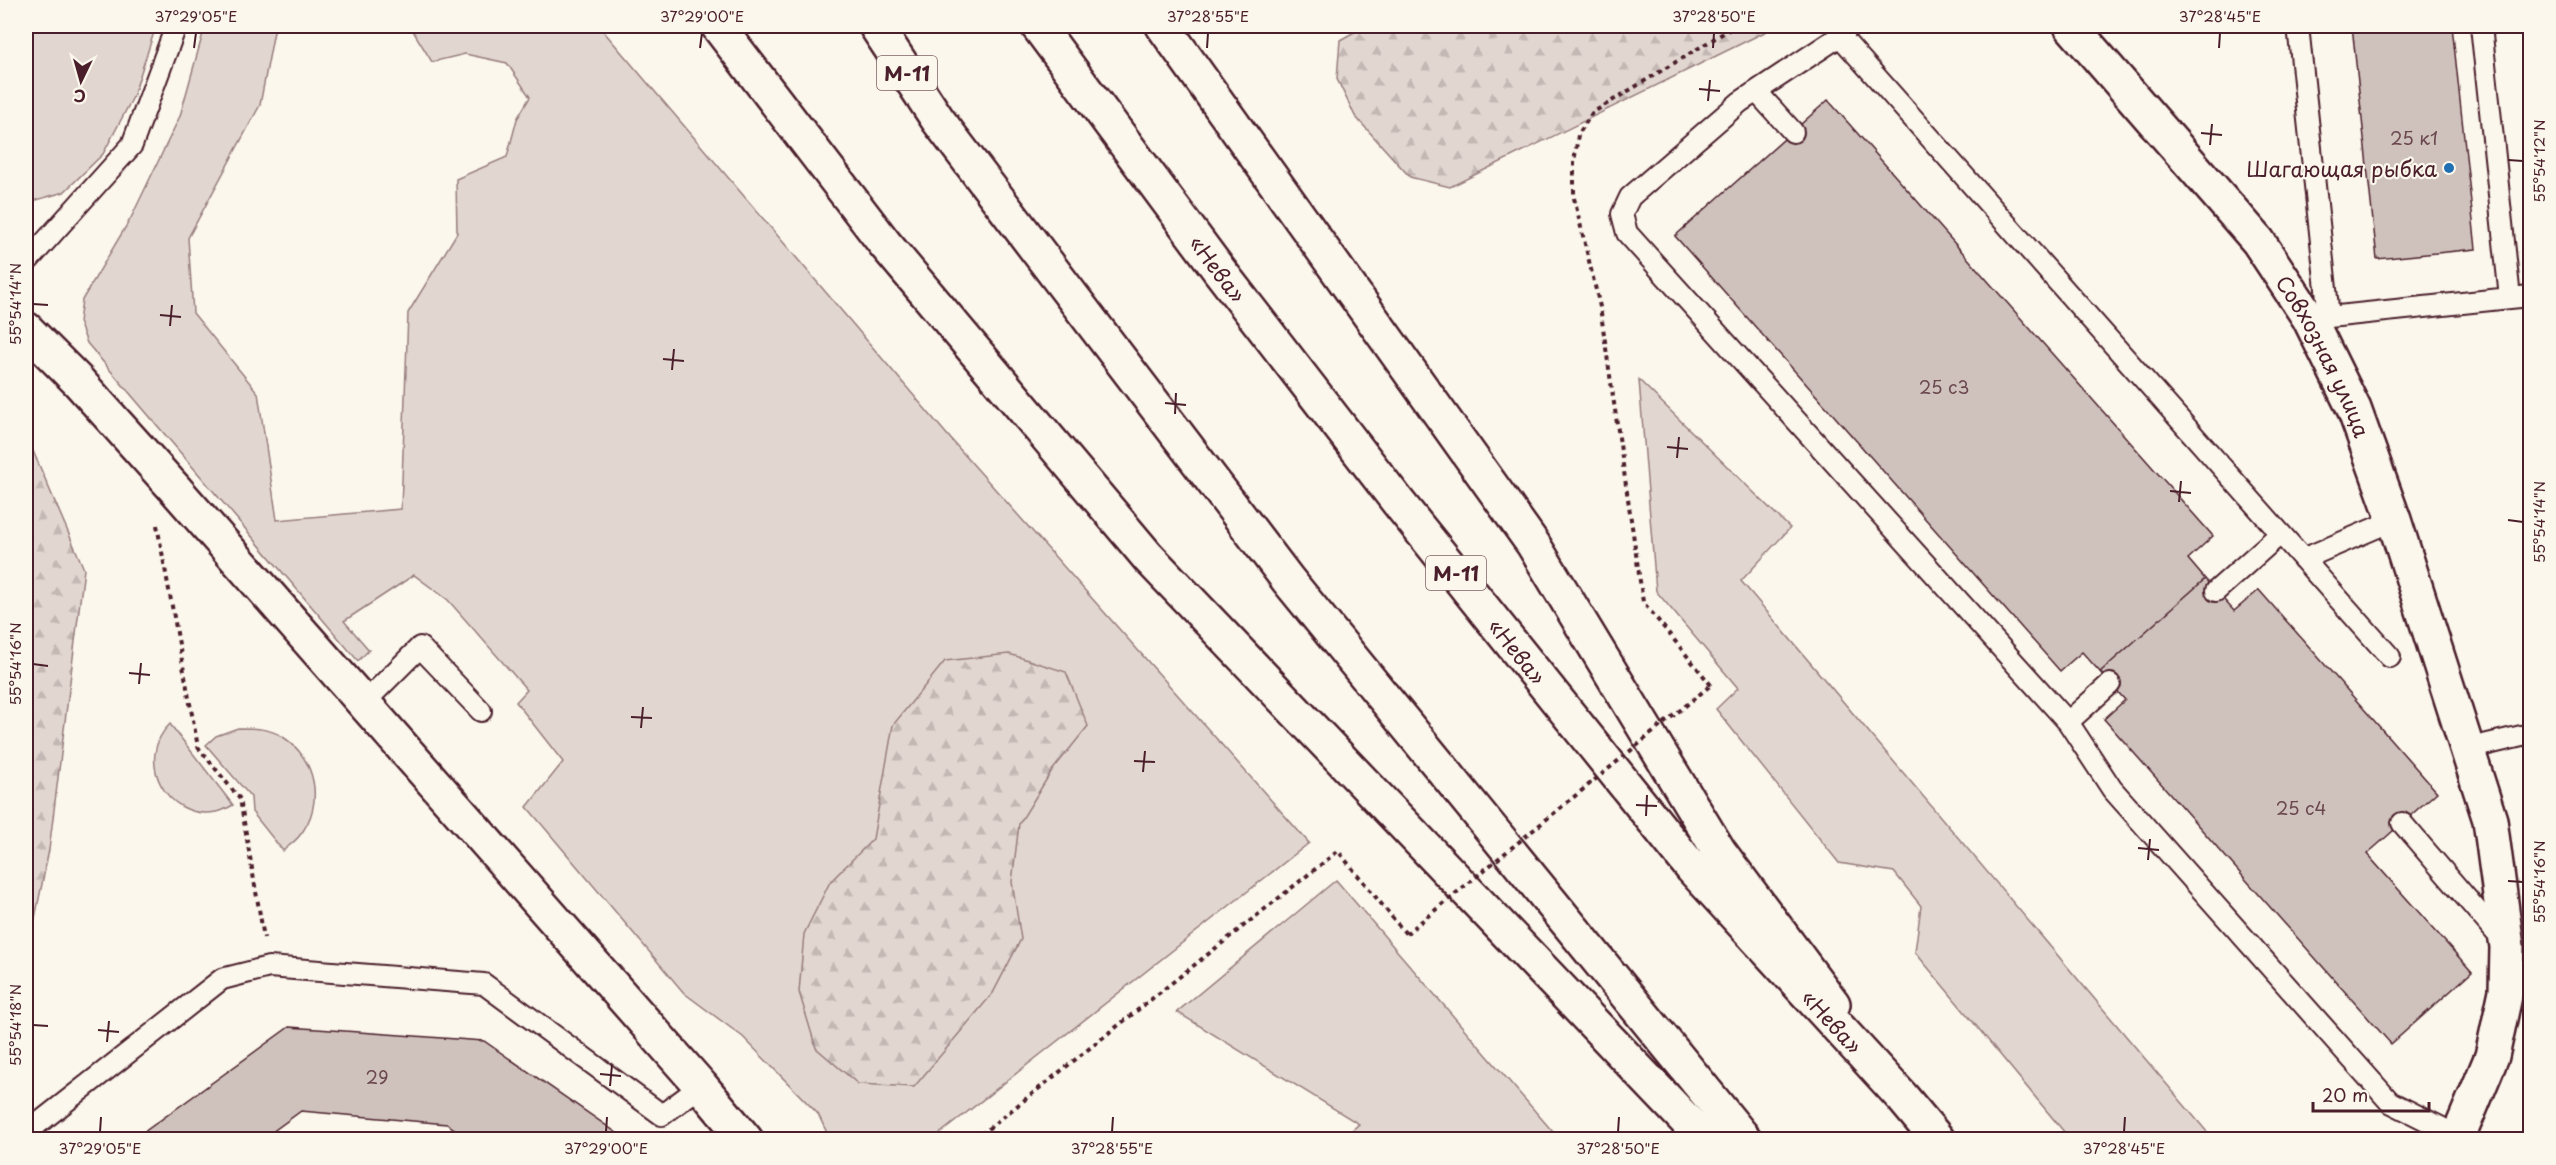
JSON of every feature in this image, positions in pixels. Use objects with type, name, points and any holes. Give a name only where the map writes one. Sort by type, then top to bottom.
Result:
[{"type":"main road","points":[[718,26],[885,244],[1148,557],[1705,1140]]},
{"type":"main road","name":"М-11","points":[[876,26],[939,120],[1288,580],[1745,1140]]},
{"type":"main road","name":"«Нева»","points":[[1038,26],[1220,270],[1398,502],[1692,868],[1902,1097],[1938,1140]]},
{"type":"main road","points":[[1163,26],[1533,544],[1719,851],[1902,1097]]},
{"type":"main road","name":"Совхозная улица","points":[[2071,26],[2258,241],[2319,317],[2394,520],[2490,820],[2508,947],[2506,991],[2492,1056],[2458,1138]]},
{"type":"main road","points":[[26,329],[93,398],[746,1139]]},
{"type":"lane","points":[[26,263],[132,145],[176,26]]},
{"type":"lane","points":[[2298,26],[2319,317],[2530,296]]},
{"type":"lane","points":[[2481,26],[2510,298]]},
{"type":"lane","points":[[2390,657],[2280,534],[1845,31],[1740,102],[1630,197],[1622,214],[1627,233],[2068,722],[2112,789],[2390,1102],[2458,1138]]},
{"type":"lane","points":[[1757,92],[1793,132]]},
{"type":"lane","points":[[2303,559],[2394,520]]},
{"type":"lane","points":[[2216,591],[2280,534]]},
{"type":"lane","points":[[364,703],[420,647],[481,711]]},
{"type":"lane","points":[[2068,722],[2110,684]]},
{"type":"lane","points":[[2467,748],[2530,734]]},
{"type":"lane","points":[[2402,823],[2508,947]]},
{"type":"lane","points":[[26,1133],[222,979],[269,968],[484,984],[662,1115],[701,1086]]},
{"type":"path","points":[[974,1140],[1338,852],[1406,934],[1711,685],[1643,602],[1600,307],[1574,198],[1574,163],[1578,135],[1592,113],[1736,26]]},
{"type":"path","points":[[156,524],[198,747],[240,799],[269,968]]},
{"type":"green space","points":[[26,26],[156,26],[133,97],[103,154],[64,192],[26,203]]},
{"type":"green space","points":[[205,26],[275,26],[260,105],[188,238],[193,313],[258,393],[277,520],[401,509],[408,313],[457,233],[456,179],[507,157],[517,119],[530,97],[507,63],[465,54],[432,62],[410,26],[599,26],[955,444],[1309,843],[933,1139],[830,1139],[818,1114],[743,1037],[684,993],[527,807],[563,762],[516,702],[527,690],[448,600],[414,575],[344,621],[369,650],[358,661],[87,343],[79,322],[82,300],[131,218],[180,116]]},
{"type":"green space","points":[[1365,26],[1777,26],[1450,187],[1410,177],[1355,116],[1337,79],[1340,40]]},
{"type":"green space","points":[[1639,380],[1790,528],[1741,581],[2213,1139],[2070,1139],[1915,952],[1921,906],[1894,872],[1839,863],[1716,709],[1738,688],[1656,591]]},
{"type":"green space","points":[[26,445],[33,451],[84,569],[49,850],[26,962]]},
{"type":"green space","points":[[1009,654],[1066,672],[1088,726],[1051,772],[1019,824],[1012,882],[1021,939],[993,993],[914,1087],[858,1084],[816,1048],[799,992],[804,934],[830,882],[873,839],[893,725],[945,661]]},
{"type":"green space","points":[[170,724],[233,805],[218,812],[198,812],[183,807],[170,797],[161,784],[156,770],[155,754],[160,738]]},
{"type":"green space","points":[[238,728],[261,729],[278,734],[294,746],[309,769],[313,782],[313,810],[300,835],[283,851],[252,812],[251,797],[206,745],[216,736]]},
{"type":"green space","points":[[1336,880],[1559,1139],[1342,1139],[1359,1124],[1177,1012]]},
{"type":"building","points":[[2352,26],[2452,26],[2476,249],[2377,259]]},
{"type":"building","points":[[1828,100],[2213,536],[2188,559],[2205,579],[2100,672],[2082,652],[2060,671],[1675,236]]},
{"type":"building","points":[[2205,579],[2234,611],[2259,590],[2437,792],[2367,854],[2472,972],[2391,1044],[2104,719],[2125,700],[2100,672]]},
{"type":"building","points":[[289,1027],[484,1041],[627,1140],[471,1140],[447,1124],[301,1111],[261,1140],[133,1140]]},
{"type":"place","name":"Шагающая рыбка","points":[[2449,168]]}]
